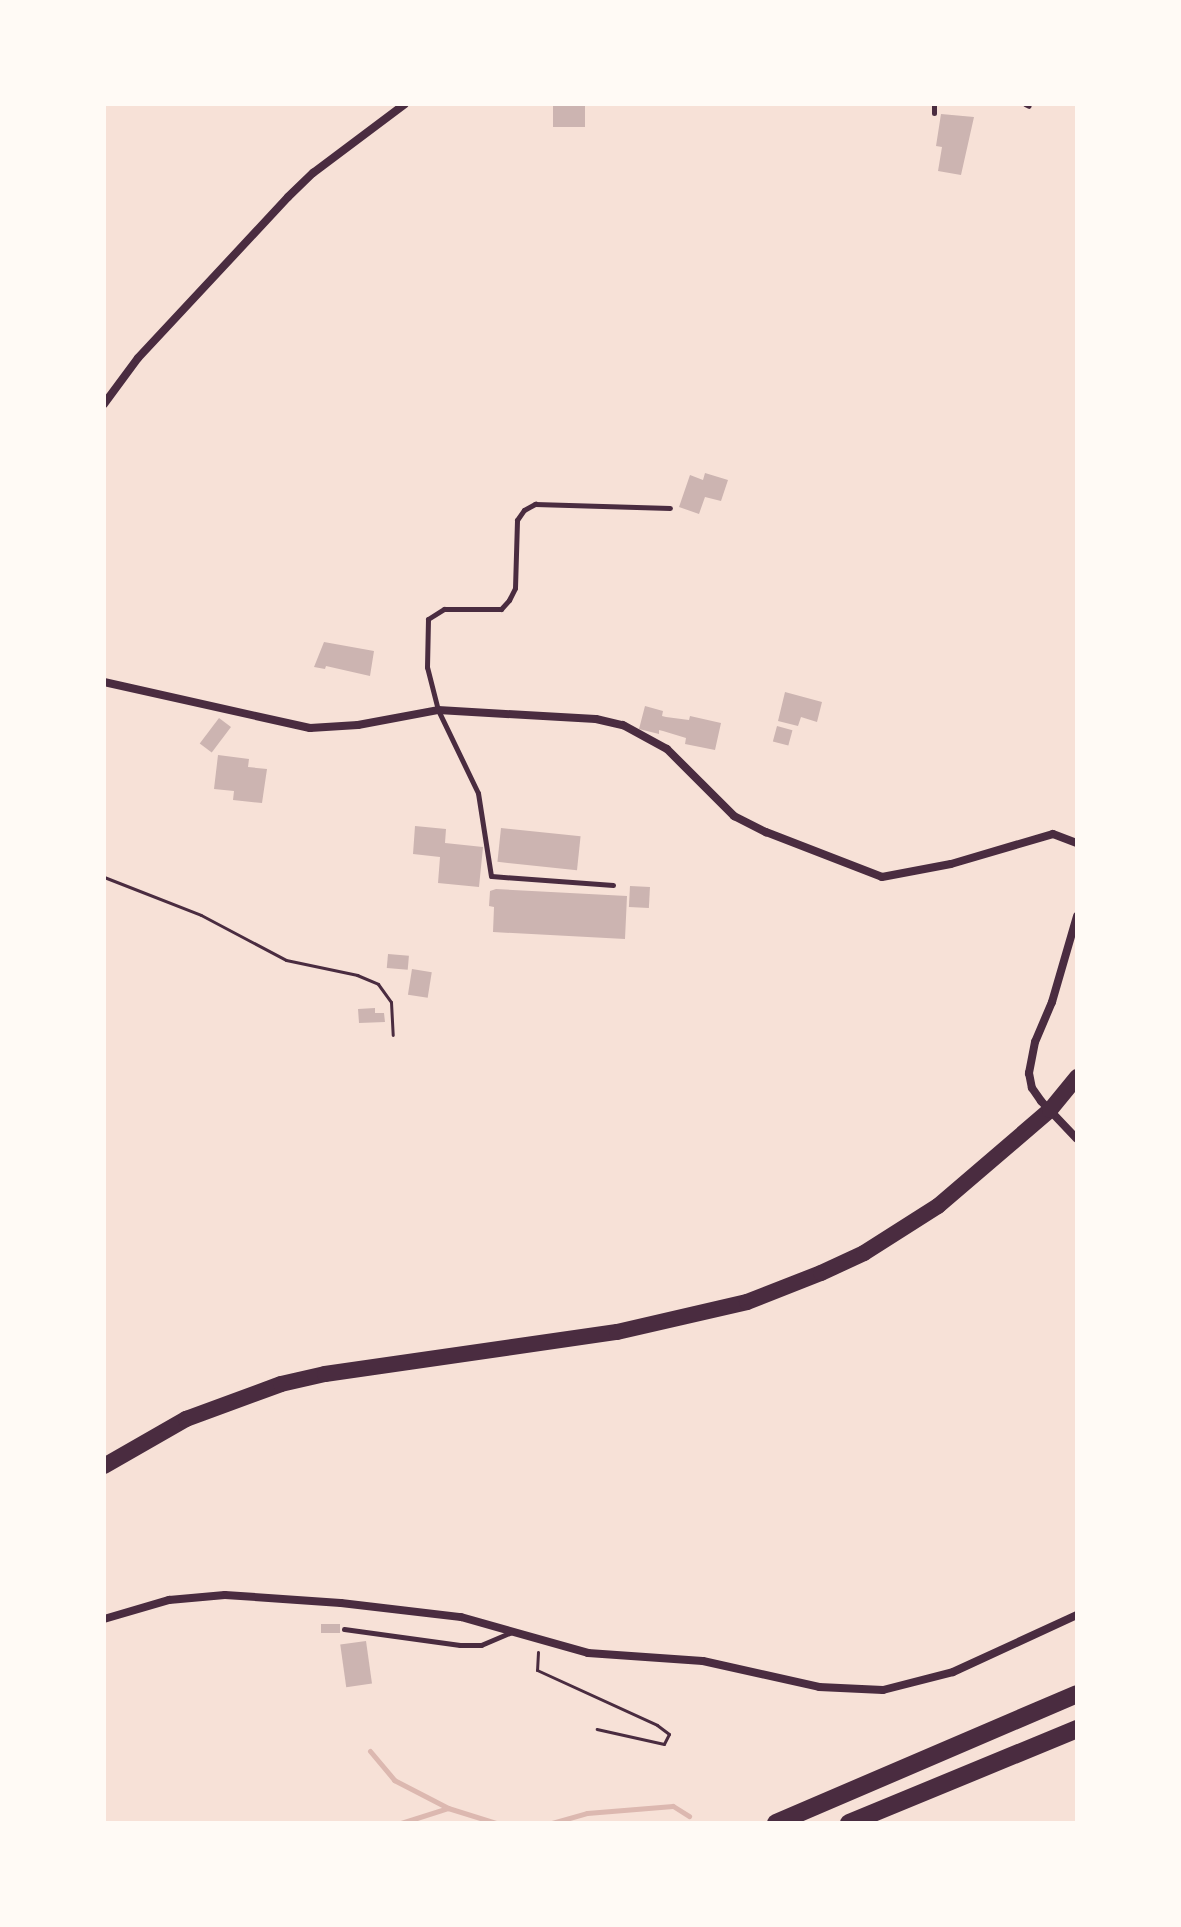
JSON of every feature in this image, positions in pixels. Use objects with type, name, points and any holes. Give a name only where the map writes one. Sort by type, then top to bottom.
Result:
[{"type":"highway","points":[[776,1823],[1077,1694]]},
{"type":"highway","points":[[849,1823],[1077,1729]]},
{"type":"main road","points":[[104,1466],[186,1419],[289,1382],[617,1332],[747,1302],[864,1253],[905,1229],[994,1162],[1050,1110],[1077,1077]]},
{"type":"street","points":[[104,404],[138,358],[288,197],[313,173],[405,104]]},
{"type":"street","points":[[104,682],[310,728],[358,725],[438,710],[596,719],[623,725],[667,749],[734,816],[766,832],[882,877],[991,854],[1053,834],[1077,843]]},
{"type":"street","points":[[1077,916],[1052,1002],[1035,1042],[1029,1073],[1032,1088],[1077,1139]]},
{"type":"street","points":[[104,1619],[169,1600],[225,1595],[461,1617],[588,1653],[703,1661],[819,1687],[883,1690],[953,1672],[1077,1615]]},
{"type":"lane","points":[[934,104],[934,113]]},
{"type":"lane","points":[[613,885],[491,876],[478,793],[438,710],[427,667],[428,619],[444,609],[501,609],[515,588],[517,520],[524,510],[535,504],[670,508]]},
{"type":"lane","points":[[344,1629],[460,1645],[481,1645],[512,1632]]},
{"type":"path","points":[[104,877],[201,915],[286,960],[357,975],[378,984],[391,1002],[393,1035]]},
{"type":"path","points":[[539,1640],[537,1670],[657,1725],[669,1734],[664,1744],[597,1729]]},
{"type":"building","points":[[553,104],[585,104],[585,127],[553,127]]},
{"type":"building","points":[[941,114],[974,117],[961,175],[938,171],[942,147],[936,146]]},
{"type":"building","points":[[705,473],[728,480],[721,501],[705,497],[699,514],[679,507],[690,475],[703,480]]},
{"type":"building","points":[[324,642],[374,651],[370,676],[326,666],[325,669],[314,667]]},
{"type":"building","points":[[785,692],[822,702],[817,722],[801,717],[798,726],[778,721]]},
{"type":"building","points":[[645,706],[663,711],[662,716],[666,717],[689,720],[690,716],[721,723],[715,750],[685,744],[686,738],[663,731],[659,730],[659,734],[639,729]]},
{"type":"building","points":[[219,718],[231,727],[212,753],[200,744]]},
{"type":"building","points":[[777,726],[792,730],[788,746],[773,741]]},
{"type":"building","points":[[218,755],[249,759],[248,767],[267,769],[262,803],[233,800],[234,791],[214,789]]},
{"type":"building","points":[[415,826],[446,829],[445,843],[483,847],[479,887],[438,883],[440,857],[413,854]]},
{"type":"building","points":[[501,828],[581,836],[577,870],[497,862]]},
{"type":"building","points":[[630,886],[650,887],[649,908],[629,907]]},
{"type":"building","points":[[490,891],[627,896],[625,939],[493,932],[494,907],[489,906]]},
{"type":"building","points":[[388,954],[409,956],[408,970],[387,968]]},
{"type":"building","points":[[412,969],[432,972],[428,998],[408,995]]},
{"type":"building","points":[[375,1008],[375,1013],[384,1013],[385,1022],[359,1023],[358,1009]]},
{"type":"building","points":[[321,1624],[340,1624],[340,1633],[321,1633]]},
{"type":"building","points":[[366,1641],[372,1684],[346,1687],[340,1645]]},
{"type":"waterway","points":[[370,1751],[394,1780],[448,1808]]},
{"type":"waterway","points":[[552,1823],[587,1813],[673,1806],[689,1816]]},
{"type":"waterway","points":[[401,1823],[448,1808],[496,1823]]}]
